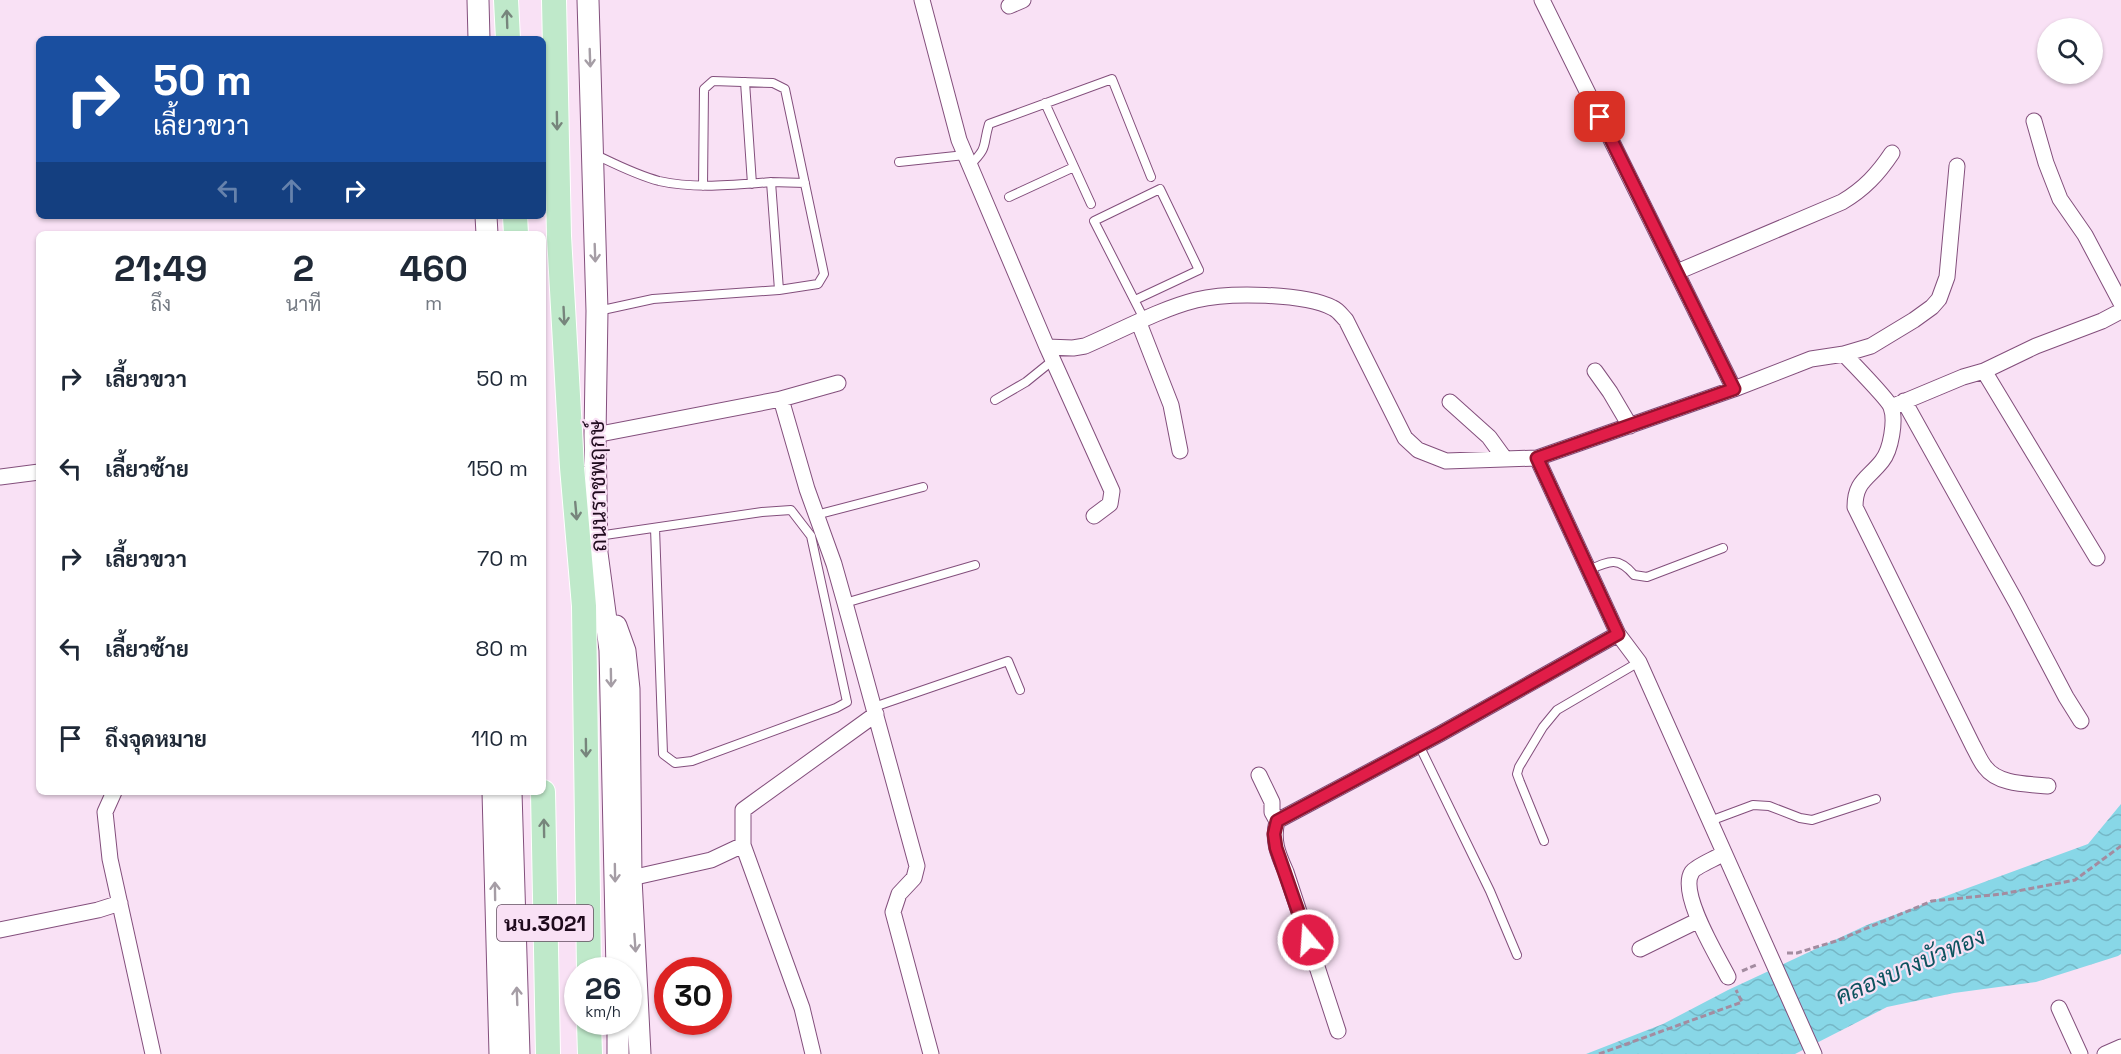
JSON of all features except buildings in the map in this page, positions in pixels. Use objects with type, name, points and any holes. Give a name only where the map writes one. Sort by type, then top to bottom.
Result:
[{"type":"main road","points":[[478,0],[480,36]]},
{"type":"main road","points":[[506,0],[508,36]]},
{"type":"main road","name":"ถนนราชพฤกษ์","points":[[554,0],[559,236],[572,467],[584,606],[589,957]]},
{"type":"main road","name":"ถนนราชพฤกษ์","points":[[588,0],[597,311],[595,435],[597,545],[610,650],[617,957]]},
{"type":"main road","points":[[597,545],[613,604],[616,628],[625,651],[628,689],[631,878],[640,1054]]},
{"type":"main road","points":[[493,795],[500,1054]]},
{"type":"main road","name":"นบ.3021","points":[[511,795],[519,1054]]},
{"type":"main road","name":"นบ.3021","points":[[543,795],[548,1054]]},
{"type":"main road","points":[[589,1035],[590,1054]]},
{"type":"main road","points":[[618,1035],[618,1054]]},
{"type":"street","points":[[922,0],[950,112],[967,160],[1050,354],[1112,491],[1110,504],[1094,516]]},
{"type":"street","points":[[1542,0],[1734,389]]},
{"type":"street","points":[[2034,121],[2046,163],[2063,206],[2085,235],[2121,303]]},
{"type":"street","points":[[1677,272],[1842,202],[1876,176],[1892,153]]},
{"type":"street","points":[[1050,354],[1085,346],[1196,300],[1219,296],[1293,298],[1320,302],[1336,309],[1346,320],[1405,438],[1418,450],[1446,460],[1537,458],[1734,389],[1811,359],[1844,354],[1871,346],[1914,320],[1939,299],[1947,277],[1958,166]]},
{"type":"street","points":[[1898,404],[1963,377],[1984,371],[2036,346],[2102,321],[2121,311]]},
{"type":"street","points":[[1142,322],[1170,405],[1180,452]]},
{"type":"street","points":[[1844,354],[1898,404],[2016,602],[2066,698],[2081,721]]},
{"type":"street","points":[[1595,371],[1630,426]]},
{"type":"street","points":[[1984,371],[2097,558]]},
{"type":"street","points":[[595,435],[781,399],[838,383]]},
{"type":"street","points":[[781,399],[845,603],[917,866],[914,878],[898,894],[893,912],[931,1054]]},
{"type":"street","points":[[1450,402],[1489,437],[1506,459]]},
{"type":"street","points":[[1898,404],[1890,449],[1882,461],[1863,479],[1855,494],[1855,507],[1986,769],[1998,778],[2048,786]]},
{"type":"street","points":[[1537,458],[1618,634],[1639,662],[1724,854],[1777,953],[1814,1054]]},
{"type":"street","points":[[0,477],[36,472]]},
{"type":"street","points":[[1277,821],[1419,746],[1618,634]]},
{"type":"street","points":[[813,1054],[801,1008],[744,845],[743,810],[875,710]]},
{"type":"street","points":[[1259,775],[1272,802],[1272,812],[1277,821],[1274,834],[1276,848],[1338,1031]]},
{"type":"street","points":[[113,795],[105,812],[110,859],[153,1054]]},
{"type":"street","points":[[631,878],[711,860],[744,845]]},
{"type":"street","points":[[1724,854],[1692,871],[1689,881],[1699,920],[1728,977]]},
{"type":"street","points":[[0,930],[98,910],[120,903]]},
{"type":"street","points":[[1640,949],[1699,920]]},
{"type":"street","points":[[2059,1008],[2080,1054]]},
{"type":"street","points":[[2105,1054],[2121,1047]]},
{"type":"lane","points":[[899,162],[967,160],[982,153],[989,124],[1112,79],[1151,177]]},
{"type":"lane","points":[[597,311],[653,299],[779,290],[818,284],[824,274],[785,88],[773,83],[713,81],[704,89],[703,186]]},
{"type":"lane","points":[[745,82],[752,184]]},
{"type":"lane","points":[[1044,104],[1091,204]]},
{"type":"lane","points":[[593,154],[660,181],[703,186],[771,182],[805,183]]},
{"type":"lane","points":[[1009,197],[1074,167]]},
{"type":"lane","points":[[771,182],[779,290]]},
{"type":"lane","points":[[1135,300],[1199,270],[1160,189],[1094,221],[1135,300],[1142,322]]},
{"type":"lane","points":[[995,400],[1026,382],[1050,354]]},
{"type":"lane","points":[[816,514],[923,487]]},
{"type":"lane","points":[[597,545],[655,528],[762,512],[791,510],[811,536],[847,702],[692,761],[675,763],[663,754],[655,528]]},
{"type":"lane","points":[[1589,570],[1616,561],[1625,565],[1634,575],[1647,577],[1723,548]]},
{"type":"lane","points":[[845,603],[975,565]]},
{"type":"lane","points":[[875,710],[1008,661],[1020,690]]},
{"type":"lane","points":[[1544,840],[1517,774],[1519,767],[1557,710],[1639,662]]},
{"type":"lane","points":[[1419,746],[1490,891],[1517,955]]},
{"type":"lane","points":[[1710,821],[1753,805],[1769,806],[1800,818],[1812,820],[1876,799]]},
{"type":"path","points":[[1777,953],[1797,953],[1836,940],[1932,901],[2002,894],[2075,880],[2121,846]]},
{"type":"path","points":[[1599,1054],[1742,1002],[1728,977],[1757,964]]},
{"type":"water","name":"คลองบางบัวทอง","points":[[2121,804],[2121,954],[2118,956],[2036,982],[1954,993],[1887,1007],[1795,1054],[1586,1054],[1663,1024],[1728,990],[1867,925],[2088,844]]},
{"type":"route","points":[[1308,940],[1276,848],[1274,834],[1277,821],[1342,788],[1618,634],[1537,458],[1734,389],[1600,117]]}]
